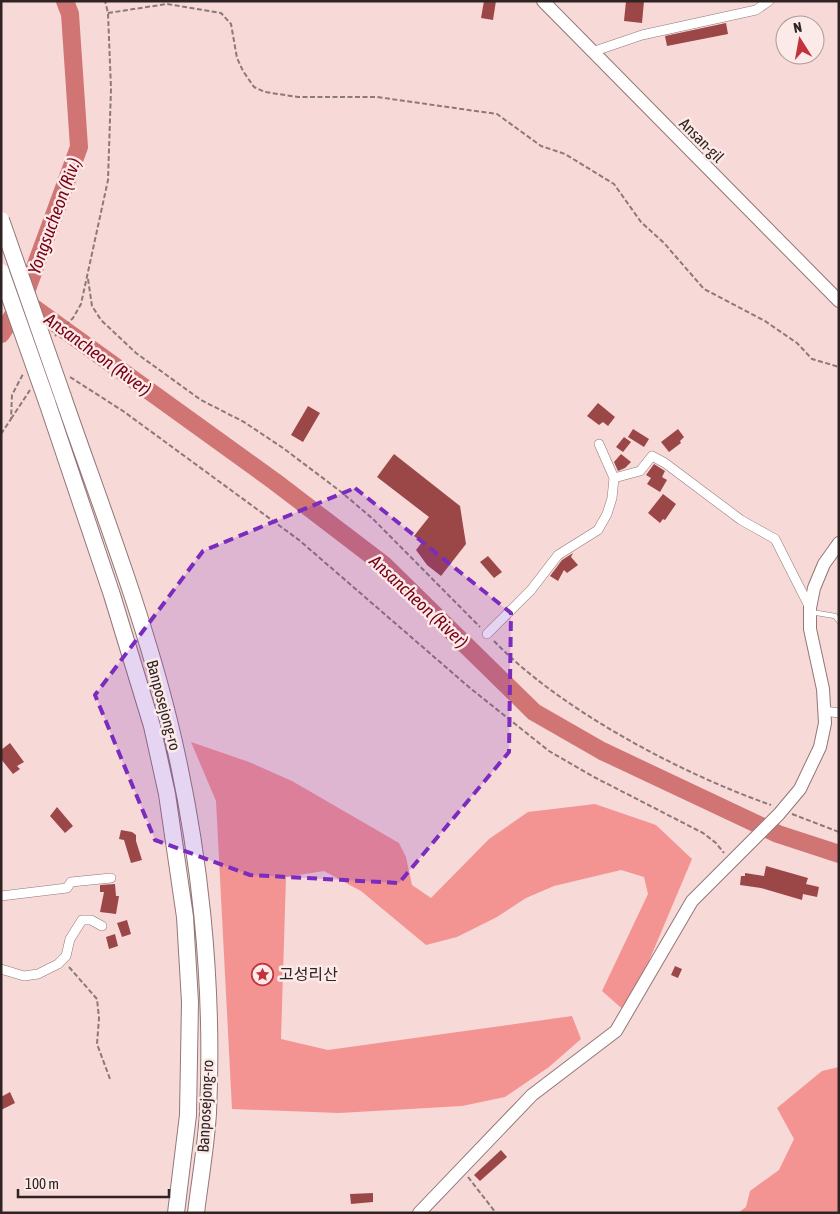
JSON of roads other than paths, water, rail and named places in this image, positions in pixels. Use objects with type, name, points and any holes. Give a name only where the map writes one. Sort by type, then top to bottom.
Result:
[{"type":"highway","name":"Banposejong-ro","points":[[1,220],[64,397],[150,653],[169,719],[184,787],[202,913],[208,1002],[208,1113],[196,1213]]},
{"type":"highway","name":"Banposejong-ro","points":[[1,272],[112,595],[152,726],[167,794],[185,917],[190,1002],[188,1115],[176,1213]]},
{"type":"street","name":"Ansan-gil","points":[[543,1],[839,301]]},
{"type":"street","points":[[592,52],[642,35],[756,10],[769,1]]},
{"type":"street","points":[[487,634],[531,590],[558,555],[598,530],[607,514],[612,498],[614,478],[599,444]]},
{"type":"street","points":[[614,478],[640,471],[652,456],[665,463],[741,520],[775,539],[810,610]]},
{"type":"street","points":[[419,1213],[532,1095],[616,1032],[692,901],[781,811],[800,789],[820,747],[825,723],[823,690],[810,629],[810,610],[814,588],[824,564],[839,543]]},
{"type":"street","points":[[824,711],[839,713]]},
{"type":"street","points":[[1,896],[51,891],[67,888],[71,882],[111,878]]},
{"type":"street","points":[[1,969],[24,976],[38,974],[58,964],[66,956],[70,939],[82,920],[91,920],[102,926]]},
{"type":"lane","points":[[810,610],[835,616],[839,621]]},
{"type":"waterway","name":"Yongsucheon (Riv.)","points":[[1,334],[23,300],[79,147],[70,14],[65,1]]},
{"type":"waterway","name":"Ansancheon (River)","points":[[23,300],[274,481],[384,565],[534,712],[602,751],[778,834],[839,854]]},
{"type":"place","name":"고성리산","points":[[263,974]]}]
